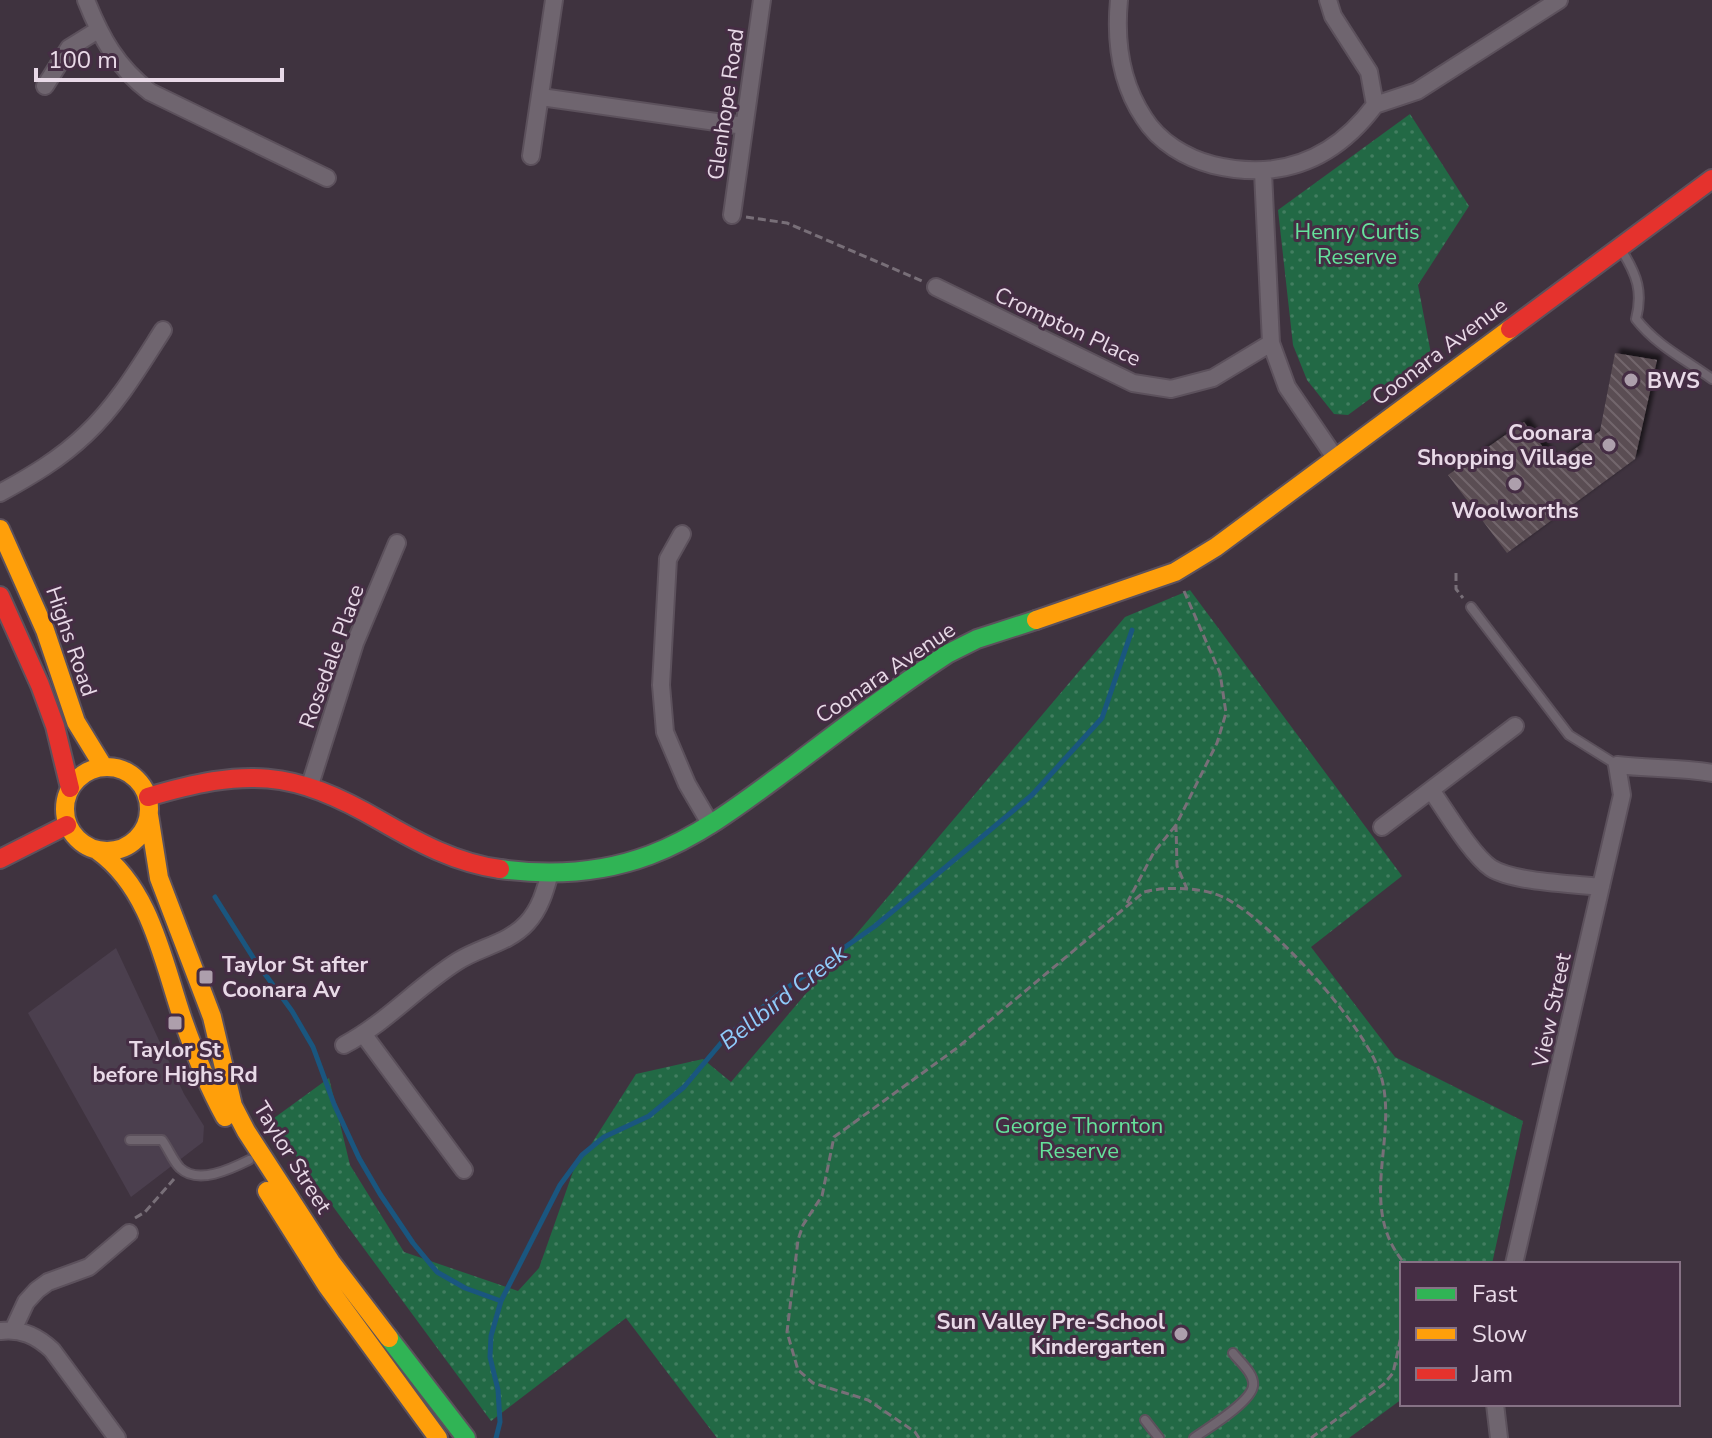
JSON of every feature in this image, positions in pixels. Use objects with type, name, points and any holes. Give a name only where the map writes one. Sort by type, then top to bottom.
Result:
[{"type":"street","points":[[86,0],[110,52],[129,76],[150,92],[327,178]]},
{"type":"street","points":[[531,156],[554,0]]},
{"type":"street","name":"Glenhope Road","points":[[732,215],[762,0]]},
{"type":"street","points":[[1119,0],[1119,53],[1127,85],[1144,119],[1169,145],[1199,161],[1231,169],[1263,172],[1296,164],[1324,151],[1362,123],[1375,105],[1417,91],[1559,0]]},
{"type":"street","points":[[1328,0],[1333,16],[1369,72],[1375,105]]},
{"type":"street","points":[[45,86],[69,48],[98,30]]},
{"type":"street","points":[[541,97],[744,126]]},
{"type":"street","points":[[1263,172],[1271,343],[1287,387],[1336,459]]},
{"type":"street","name":"Coonara Avenue","points":[[148,806],[235,775],[284,779],[310,785],[341,798],[419,843],[450,856],[510,872],[550,873],[595,869],[627,863],[658,852],[711,825],[947,654],[977,639],[1175,572],[1216,547],[1712,179]]},
{"type":"street","name":"Crompton Place","points":[[936,287],[1133,383],[1171,389],[1213,378],[1271,343]]},
{"type":"street","points":[[0,493],[42,470],[87,433],[122,392],[163,330]]},
{"type":"street","name":"Highs Road","points":[[0,529],[40,618],[76,722],[103,766]]},
{"type":"street","points":[[682,534],[668,559],[661,685],[665,732],[687,784],[711,825]]},
{"type":"street","name":"Rosedale Place","points":[[310,785],[355,643],[397,543]]},
{"type":"street","name":"Highs Road","points":[[0,596],[55,726],[70,788]]},
{"type":"street","points":[[1382,827],[1515,726]]},
{"type":"street","points":[[1617,765],[1712,773]]},
{"type":"street","name":"View Street","points":[[1514,1262],[1622,795],[1617,765]]},
{"type":"street","points":[[103,766],[131,774],[141,784],[148,806],[145,828],[137,839],[112,851],[98,851],[85,846],[74,837],[67,825],[65,800],[70,788],[78,777],[103,766]]},
{"type":"street","points":[[1431,790],[1480,857],[1492,868],[1512,876],[1601,887]]},
{"type":"street","name":"Taylor Street","points":[[148,806],[159,878],[181,944],[212,1017],[233,1106],[331,1262],[466,1438]]},
{"type":"street","points":[[0,859],[67,825]]},
{"type":"street","name":"Taylor Street","points":[[98,851],[119,867],[132,885],[151,928],[213,1097],[249,1160],[333,1297],[438,1438]]},
{"type":"street","points":[[344,1045],[364,1035],[458,961],[516,933],[529,922],[544,897],[550,873]]},
{"type":"street","points":[[364,1035],[464,1170]]},
{"type":"street","points":[[6,1331],[37,1290],[48,1282],[89,1267],[129,1233]]},
{"type":"street","points":[[6,1331],[22,1331],[41,1340],[52,1350],[117,1438]]},
{"type":"street","points":[[1495,1406],[1499,1438]]},
{"type":"lane","points":[[1619,247],[1635,272],[1640,289],[1636,319],[1648,335],[1665,349],[1712,379]]},
{"type":"lane","points":[[1471,607],[1569,735],[1617,765]]},
{"type":"lane","points":[[130,1140],[162,1140],[181,1169],[199,1176],[230,1170],[249,1160]]},
{"type":"lane","points":[[1194,1438],[1248,1398],[1253,1387],[1252,1376],[1233,1353]]},
{"type":"lane","points":[[1145,1420],[1159,1438]]},
{"type":"path","points":[[732,215],[787,223],[936,287]]},
{"type":"path","points":[[1127,904],[1154,852],[1176,825],[1217,743],[1226,713],[1220,673],[1175,572]]},
{"type":"path","points":[[1456,573],[1456,589],[1471,607]]},
{"type":"path","points":[[1176,825],[1177,866],[1187,889]]},
{"type":"path","points":[[919,1438],[915,1432],[868,1400],[813,1383],[798,1370],[787,1332],[798,1240],[803,1225],[822,1196],[834,1137],[957,1048],[1144,892],[1163,887],[1226,898],[1298,957],[1340,1009],[1372,1055],[1381,1077],[1385,1131],[1379,1188],[1381,1211],[1390,1239],[1404,1262]]},
{"type":"path","points":[[129,1233],[136,1216],[145,1212],[172,1179],[187,1171]]},
{"type":"path","points":[[1311,1438],[1384,1384],[1393,1373],[1400,1341]]},
{"type":"shaded area","points":[[116,948],[184,1094],[204,1126],[203,1142],[131,1197],[28,1013]]},
{"type":"green space","name":"Henry Curtis Reserve","points":[[1410,114],[1469,206],[1418,285],[1431,354],[1348,415],[1334,414],[1307,380],[1293,345],[1278,210]]},
{"type":"green space","name":"George Thornton Reserve","points":[[1190,590],[1402,876],[1311,947],[1395,1057],[1523,1121],[1492,1262],[1400,1262],[1400,1400],[1349,1438],[717,1438],[626,1318],[491,1421],[270,1121],[329,1078],[350,1165],[404,1252],[518,1291],[539,1268],[576,1163],[636,1074],[703,1059],[731,1082],[1125,617]]},
{"type":"building","name":"Coonara Shopping Village","points":[[1615,353],[1657,360],[1635,459],[1507,553],[1448,475],[1524,422],[1555,463],[1600,431]]},
{"type":"waterway","name":"Bellbird Creek","points":[[496,1438],[500,1422],[498,1390],[490,1357],[491,1336],[501,1301],[560,1185],[582,1155],[604,1137],[649,1116],[684,1087],[727,1036],[784,990],[875,926],[1032,795],[1102,718],[1132,630]]},
{"type":"waterway","points":[[215,897],[313,1047],[334,1104],[359,1158],[413,1243],[437,1272],[465,1288],[501,1301]]},
{"type":"traffic: fast","points":[[500,869],[538,872],[595,869],[632,861],[670,847],[743,803],[947,654],[977,639],[1036,620]]},
{"type":"traffic: fast","points":[[389,1338],[466,1438]]},
{"type":"traffic: slow","points":[[1036,620],[1175,572],[1216,547],[1510,329]]},
{"type":"traffic: slow","points":[[0,529],[45,630],[76,722],[103,766]]},
{"type":"traffic: slow","points":[[99,767],[115,767],[131,774],[142,785],[149,809],[146,825],[137,839],[115,851],[99,851],[83,844],[72,833],[65,817],[65,801],[72,785],[83,774],[99,767]]},
{"type":"traffic: slow","points":[[149,815],[159,878],[212,1017],[233,1106],[331,1262],[389,1338]]},
{"type":"traffic: slow","points":[[98,851],[131,885],[143,906],[192,1045],[225,1117]]},
{"type":"traffic: slow","points":[[267,1191],[327,1286],[438,1438]]},
{"type":"traffic: jam","points":[[1510,329],[1712,179]]},
{"type":"traffic: jam","points":[[0,596],[55,726],[70,788]]},
{"type":"traffic: jam","points":[[148,797],[213,781],[241,778],[294,783],[349,804],[438,851],[500,869]]},
{"type":"traffic: jam","points":[[0,859],[67,825]]},
{"type":"place","name":"BWS","points":[[1631,380]]},
{"type":"place","name":"Coonara Shopping Village","points":[[1609,445]]},
{"type":"place","name":"Woolworths","points":[[1515,484]]},
{"type":"place","name":"Taylor St after Coonara Av","points":[[206,977]]},
{"type":"place","name":"Taylor St before Highs Rd","points":[[175,1023]]},
{"type":"place","name":"Sun Valley Pre-School Kindergarten","points":[[1181,1334]]}]
